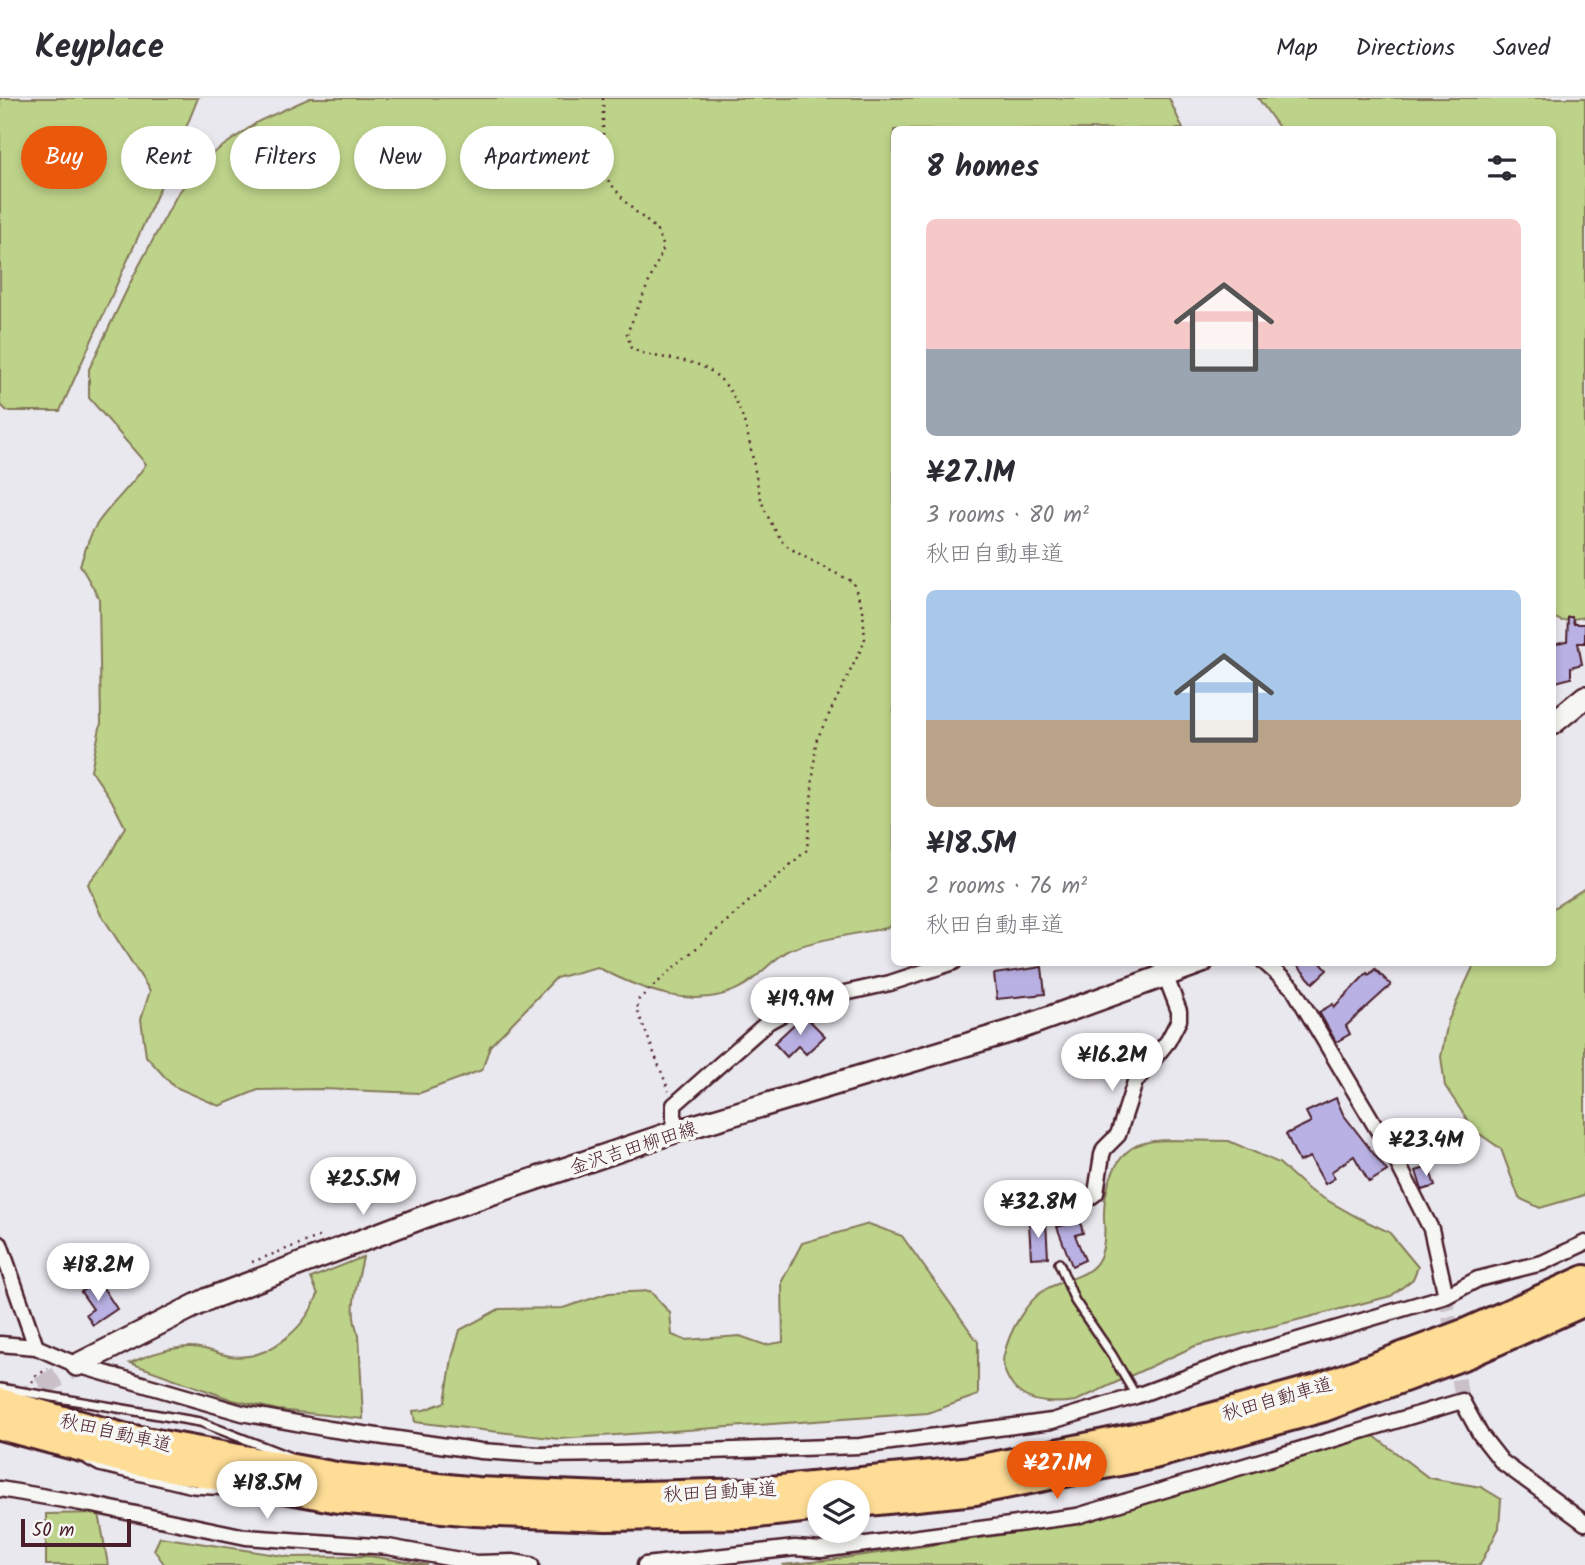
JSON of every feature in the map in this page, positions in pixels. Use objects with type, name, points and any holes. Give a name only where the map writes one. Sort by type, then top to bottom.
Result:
[{"type":"highway","name":"秋田自動車道","points":[[0,1402],[123,1437],[340,1488],[607,1496],[750,1492],[974,1470],[1149,1434],[1317,1388],[1464,1333],[1585,1279]]},
{"type":"highway","name":"秋田自動車道","points":[[870,1502],[975,1491],[1154,1455],[1323,1408],[1471,1353],[1585,1302]]},
{"type":"highway","name":"秋田自動車道","points":[[0,1426],[120,1458],[340,1488],[474,1512],[606,1517],[749,1515],[807,1508]]},
{"type":"main road","points":[[1556,721],[1585,697]]},
{"type":"main road","name":"金沢吉田柳田線","points":[[77,1364],[208,1298],[437,1212],[674,1132],[1012,1031],[1187,966]]},
{"type":"street","points":[[674,1132],[674,1105],[768,1022],[804,1002],[890,983],[942,966]]},
{"type":"street","points":[[1268,966],[1293,988],[1398,1164],[1431,1229],[1446,1296]]},
{"type":"street","points":[[1069,1214],[1096,1193],[1104,1149],[1118,1135],[1135,1082],[1168,1041],[1179,1020],[1179,1011],[1165,972]]},
{"type":"street","points":[[0,1343],[37,1347],[77,1364],[242,1413],[329,1429],[481,1451],[540,1455],[860,1446],[1052,1421],[1136,1396],[1247,1355],[1446,1296],[1478,1279],[1542,1263],[1585,1243]]},
{"type":"street","points":[[0,1244],[37,1347]]},
{"type":"street","points":[[645,1565],[795,1548],[821,1550],[1077,1516],[1462,1401],[1480,1434],[1502,1462],[1585,1523]]},
{"type":"street","points":[[0,1489],[93,1505],[246,1537],[388,1547],[476,1563],[513,1562],[531,1565]]},
{"type":"lane","points":[[1059,1263],[1075,1301],[1136,1396]]},
{"type":"lane","points":[[0,1388],[200,1422],[291,1457]]},
{"type":"lane","points":[[0,1433],[22,1442],[62,1449],[99,1467],[193,1489],[233,1491]]},
{"type":"lane","points":[[304,1462],[340,1488]]},
{"type":"lane","points":[[259,1493],[340,1488]]},
{"type":"path","points":[[603,98],[603,174],[628,205],[656,229],[664,247],[627,333],[631,348],[641,354],[695,363],[714,374],[738,404],[750,443],[762,502],[785,544],[853,582],[863,610],[865,641],[816,741],[807,850],[639,999],[637,1010],[674,1105]]},
{"type":"green space","points":[[0,98],[198,98],[187,126],[121,126],[121,189],[160,189],[60,411],[7,411],[0,404]]},
{"type":"green space","points":[[310,98],[1169,98],[1182,126],[891,126],[891,925],[887,928],[802,945],[780,956],[745,985],[708,997],[689,998],[651,990],[597,967],[556,978],[490,1046],[482,1070],[420,1093],[322,1089],[258,1090],[219,1106],[173,1086],[146,1056],[141,1019],[150,991],[99,911],[88,884],[109,857],[125,827],[112,801],[91,770],[101,723],[99,598],[80,565],[97,524],[146,464],[89,398],[89,369],[134,275],[177,195],[182,189],[216,189],[216,151],[230,141],[230,189],[340,189],[340,126],[252,126]]},
{"type":"green space","points":[[1258,98],[1585,98],[1585,617],[1562,621],[1556,619],[1556,126],[1278,126]]},
{"type":"green space","points":[[1585,888],[1585,1195],[1540,1208],[1519,1198],[1501,1149],[1474,1130],[1445,1086],[1441,1057],[1448,1021],[1474,966],[1556,966],[1556,906]]},
{"type":"green space","points":[[1168,1140],[1229,1141],[1279,1163],[1309,1190],[1389,1232],[1418,1267],[1413,1279],[1391,1296],[1195,1346],[1076,1401],[1050,1402],[1025,1396],[1012,1385],[1003,1363],[1006,1346],[1019,1318],[1046,1289],[1084,1274],[1094,1266],[1104,1244],[1107,1190],[1119,1162],[1132,1148]]},
{"type":"green space","points":[[869,1224],[902,1236],[978,1342],[978,1395],[928,1413],[559,1439],[415,1422],[413,1411],[445,1402],[452,1358],[460,1330],[499,1309],[563,1308],[609,1293],[650,1291],[670,1313],[672,1335],[685,1340],[740,1336],[765,1345],[783,1342],[782,1281],[802,1243]]},
{"type":"green space","points":[[363,1257],[356,1286],[354,1316],[359,1335],[363,1419],[278,1410],[233,1400],[130,1363],[158,1352],[188,1347],[230,1356],[244,1356],[272,1348],[295,1330],[312,1306],[318,1294],[311,1278]]},
{"type":"green space","points":[[1374,1436],[1429,1478],[1481,1487],[1501,1499],[1499,1528],[1480,1565],[782,1565],[1068,1525]]},
{"type":"green space","points":[[99,1513],[108,1565],[46,1565],[46,1514]]},
{"type":"green space","points":[[160,1537],[290,1557],[368,1556],[428,1565],[165,1565],[154,1550]]},
{"type":"building","points":[[1568,617],[1572,617],[1574,624],[1585,624],[1585,643],[1578,643],[1582,664],[1571,667],[1571,678],[1556,682],[1556,643],[1567,641]]},
{"type":"building","points":[[1298,966],[1324,966],[1327,970],[1313,983]]},
{"type":"building","points":[[1042,967],[1045,994],[997,999],[994,974]]},
{"type":"building","points":[[1375,969],[1391,985],[1346,1026],[1350,1034],[1336,1042],[1319,1012],[1333,1004],[1334,1007],[1367,973],[1369,975]]},
{"type":"building","points":[[763,990],[773,1006],[761,1013],[752,998]]},
{"type":"building","points":[[804,1015],[825,1036],[806,1054],[798,1046],[787,1057],[774,1043]]},
{"type":"building","points":[[1336,1098],[1343,1114],[1387,1171],[1369,1182],[1354,1156],[1331,1172],[1335,1178],[1325,1184],[1310,1157],[1299,1162],[1286,1134],[1311,1122],[1306,1112]]},
{"type":"building","points":[[1429,1167],[1435,1186],[1422,1190],[1416,1171]]},
{"type":"building","points":[[1080,1221],[1083,1233],[1075,1235],[1085,1260],[1072,1266],[1057,1227]]},
{"type":"building","points":[[1029,1222],[1046,1222],[1048,1257],[1031,1258]]},
{"type":"building","points":[[98,1280],[117,1309],[93,1325],[86,1314],[93,1309],[81,1292]]},
{"type":"tunnel","points":[[1446,1296],[1462,1401]]},
{"type":"tunnel","points":[[14,1404],[77,1365]]}]
